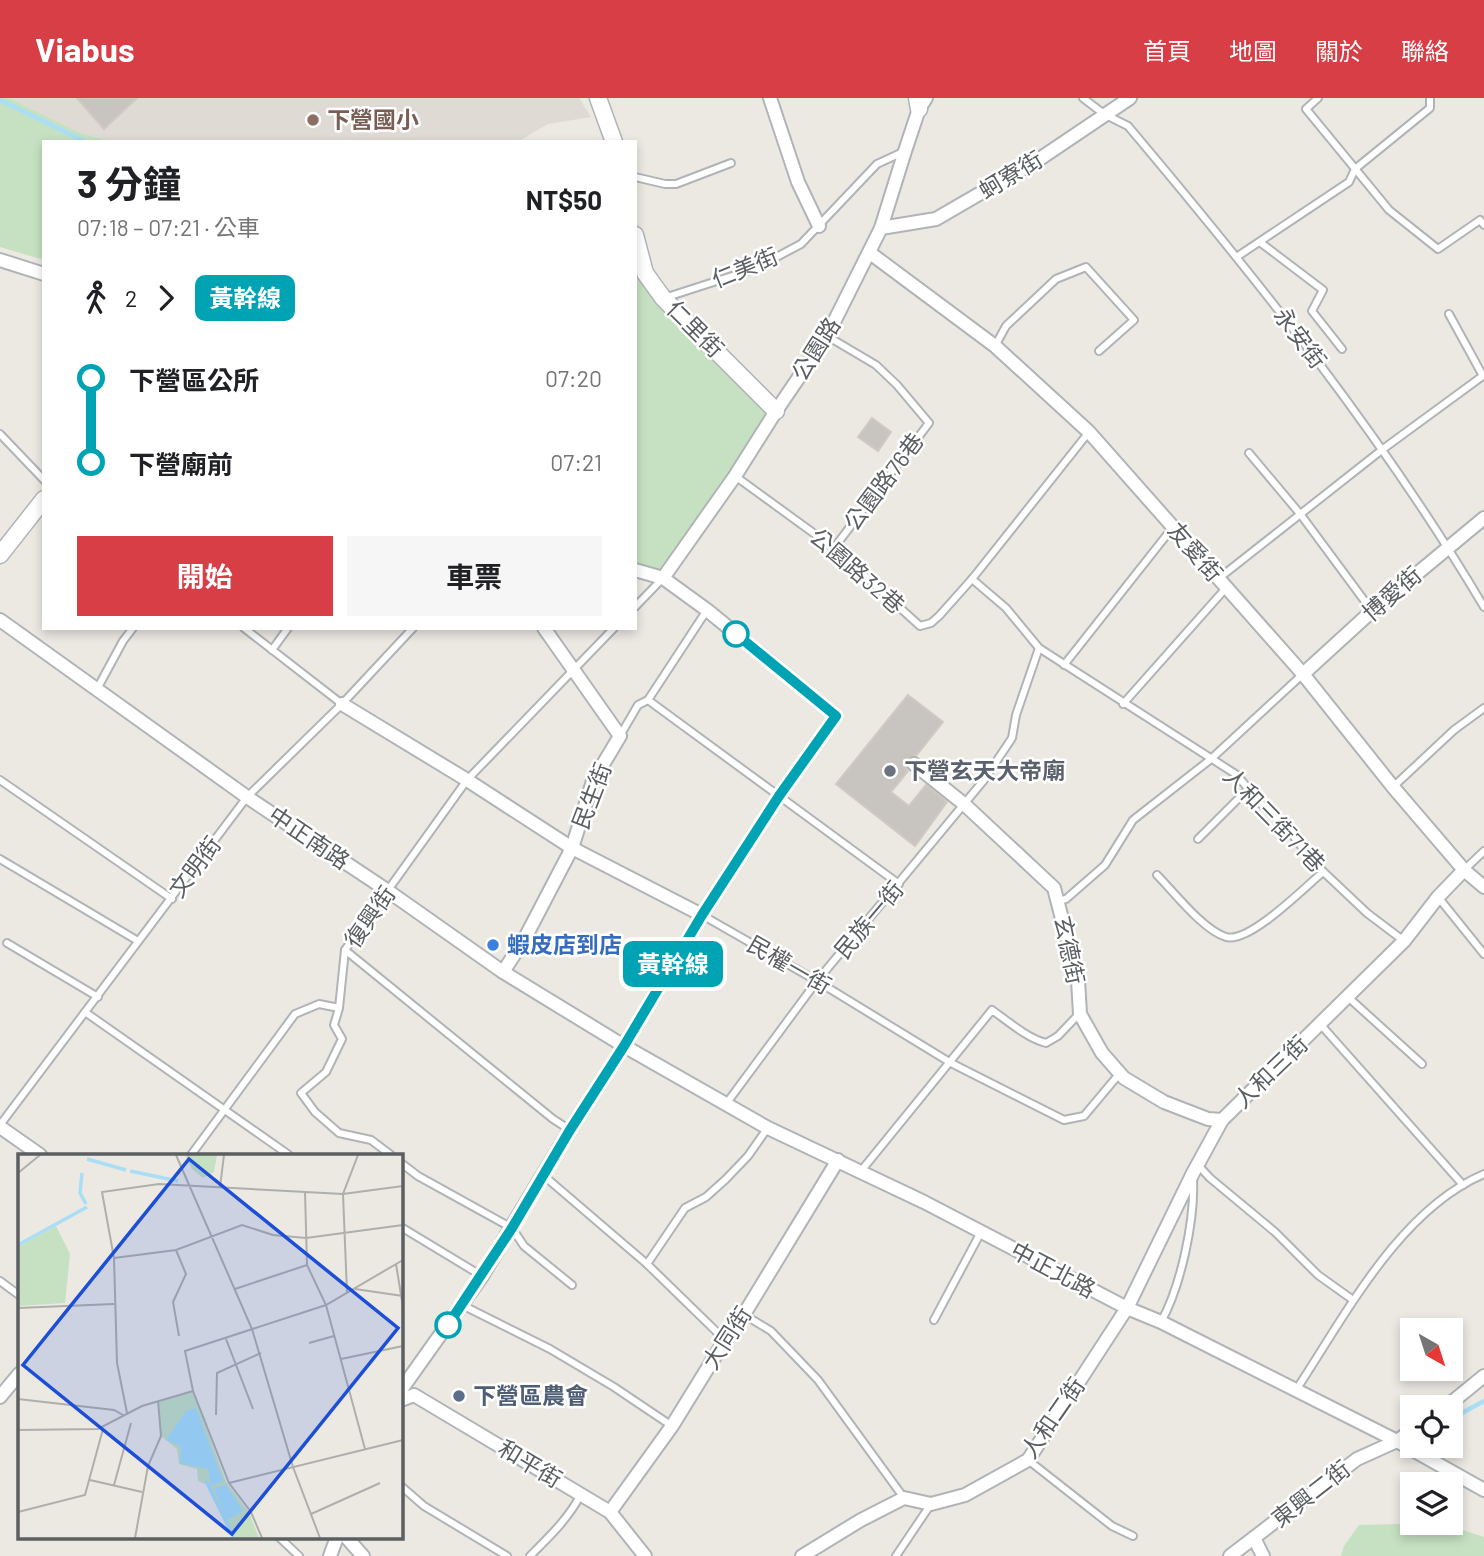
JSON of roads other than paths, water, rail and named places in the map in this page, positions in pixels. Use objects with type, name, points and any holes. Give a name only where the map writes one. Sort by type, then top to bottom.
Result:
[{"type":"street","points":[[598,98],[611,140]]},
{"type":"street","points":[[771,98],[798,182],[819,226]]},
{"type":"street","name":"蚵寮街","points":[[881,228],[936,219],[1041,158],[1130,98]]},
{"type":"street","name":"公園路","points":[[663,578],[736,476],[827,336],[881,228],[921,102]]},
{"type":"street","name":"仁里街","points":[[637,243],[645,273],[663,298],[776,411]]},
{"type":"street","name":"友愛街","points":[[870,253],[995,346],[1089,432],[1303,674],[1464,870],[1484,887]]},
{"type":"street","points":[[0,260],[42,273]]},
{"type":"street","points":[[0,555],[42,502]]},
{"type":"street","name":"博愛街","points":[[1303,674],[1372,611],[1484,518]]},
{"type":"street","points":[[402,1389],[482,1276],[702,915],[779,796],[836,716],[707,610],[663,578],[637,571]]},
{"type":"street","name":"中正南路","points":[[0,620],[247,796],[503,972],[624,1046]]},
{"type":"street","name":"民生街","points":[[503,972],[525,938],[577,838],[593,781],[620,736],[545,630]]},
{"type":"street","name":"民權一街","points":[[342,704],[572,848],[702,915]]},
{"type":"street","name":"玄德街","points":[[914,764],[964,804],[1055,887],[1078,980],[1080,1014],[1102,1053],[1124,1078],[1164,1102],[1208,1119],[1222,1120]]},
{"type":"street","name":"人和三街","points":[[1127,1308],[1222,1120],[1349,998],[1404,941],[1438,897],[1464,870]]},
{"type":"street","name":"中正北路","points":[[624,1046],[768,1128],[861,1171],[1127,1308],[1161,1322],[1397,1441],[1484,1490]]},
{"type":"street","points":[[0,1126],[39,1154]]},
{"type":"street","name":"大同街","points":[[610,1512],[672,1426],[725,1340],[735,1329],[838,1160]]},
{"type":"street","name":"人和二街","points":[[904,1498],[931,1504],[965,1495],[1028,1460],[1127,1308]]},
{"type":"street","points":[[0,1397],[18,1375]]},
{"type":"street","points":[[1461,1395],[1484,1376]]},
{"type":"street","name":"和平街","points":[[402,1399],[414,1395],[610,1512],[645,1556]]},
{"type":"street","name":"東興二街","points":[[1230,1556],[1357,1459],[1400,1439]]},
{"type":"street","points":[[802,1556],[861,1520],[904,1498]]},
{"type":"street","points":[[330,1556],[337,1538]]},
{"type":"street","points":[[347,1538],[363,1556]]},
{"type":"street","points":[[1254,1538],[1262,1556]]},
{"type":"lane","name":"永安街","points":[[1083,98],[1104,114],[1128,126],[1238,256],[1383,449],[1484,607]]},
{"type":"lane","points":[[1318,98],[1306,109],[1389,210],[1438,249],[1480,220],[1484,225]]},
{"type":"lane","points":[[1238,256],[1261,243],[1349,181],[1355,169],[1430,108],[1430,98]]},
{"type":"lane","name":"仁美街","points":[[663,298],[754,269],[801,244],[877,164],[905,151]]},
{"type":"lane","points":[[637,177],[676,184],[731,163]]},
{"type":"lane","points":[[1261,243],[1323,290],[1312,311],[1342,349]]},
{"type":"lane","points":[[995,346],[1006,326],[1056,279],[1086,267],[1134,320],[1099,351]]},
{"type":"lane","points":[[1123,704],[1222,583],[1383,449],[1484,375],[1449,314]]},
{"type":"lane","name":"公園路76巷","points":[[827,336],[876,365],[897,385],[929,424],[834,548]]},
{"type":"lane","points":[[972,579],[1089,432]]},
{"type":"lane","points":[[0,434],[42,478]]},
{"type":"lane","points":[[1249,453],[1301,515],[1372,611]]},
{"type":"lane","name":"公園路32巷","points":[[736,476],[834,548],[920,626],[931,623],[939,616],[972,579]]},
{"type":"lane","points":[[1064,665],[1173,527]]},
{"type":"lane","points":[[637,605],[663,578]]},
{"type":"lane","name":"人和三街71巷","points":[[972,579],[1006,608],[1039,648],[1237,775],[1285,825],[1323,872],[1367,913],[1404,941]]},
{"type":"lane","points":[[620,736],[638,705],[648,699],[707,610]]},
{"type":"lane","points":[[97,689],[131,630]]},
{"type":"lane","points":[[247,630],[342,704]]},
{"type":"lane","points":[[272,650],[287,630]]},
{"type":"lane","name":"文明街","points":[[0,1126],[247,796],[342,704],[410,630]]},
{"type":"lane","name":"復興街","points":[[390,1154],[371,1140],[339,1133],[300,1093],[326,1072],[342,1039],[334,1025],[339,1008],[345,950],[467,780],[612,630]]},
{"type":"lane","name":"民族一街","points":[[725,1105],[817,981],[984,780],[1012,738],[1016,715],[1039,648]]},
{"type":"lane","points":[[1058,901],[1066,899],[1105,865],[1133,820],[1211,759],[1303,674]]},
{"type":"lane","points":[[648,699],[899,884]]},
{"type":"lane","points":[[1394,787],[1454,730],[1484,708]]},
{"type":"lane","points":[[0,780],[172,899]]},
{"type":"lane","points":[[1198,839],[1248,789]]},
{"type":"lane","points":[[1464,870],[1484,851]]},
{"type":"lane","points":[[0,859],[138,941]]},
{"type":"lane","points":[[1157,875],[1207,925],[1227,938],[1241,936],[1258,927],[1323,872]]},
{"type":"lane","points":[[1438,897],[1484,954]]},
{"type":"lane","name":"民權一街","points":[[702,915],[951,1063],[1064,1121],[1084,1116],[1120,1073]]},
{"type":"lane","points":[[7,943],[98,997]]},
{"type":"lane","points":[[345,950],[570,1130]]},
{"type":"lane","points":[[1349,998],[1422,1063]]},
{"type":"lane","points":[[192,1154],[295,1014],[319,1004],[339,1008]]},
{"type":"lane","points":[[861,1171],[992,1010],[1033,1040],[1046,1043],[1058,1036],[1080,1014]]},
{"type":"lane","points":[[85,1012],[288,1154]]},
{"type":"lane","points":[[1321,1025],[1463,1185]]},
{"type":"lane","points":[[647,1264],[685,1208],[706,1197],[726,1179],[748,1156],[768,1128]]},
{"type":"lane","points":[[274,1154],[279,1148]]},
{"type":"lane","points":[[402,1164],[418,1176],[512,1228],[524,1245],[572,1285]]},
{"type":"lane","points":[[1161,1322],[1173,1300],[1194,1207],[1195,1169],[1210,1178],[1275,1232],[1318,1275],[1353,1300]]},
{"type":"lane","points":[[1296,1390],[1353,1300],[1411,1225],[1441,1199],[1484,1174]]},
{"type":"lane","points":[[543,1175],[647,1264],[725,1340]]},
{"type":"lane","points":[[402,1228],[482,1276]]},
{"type":"lane","points":[[934,1320],[981,1232]]},
{"type":"lane","points":[[0,1281],[18,1294]]},
{"type":"lane","points":[[462,1305],[550,1349],[672,1426]]},
{"type":"lane","points":[[743,1314],[771,1331],[818,1380],[904,1498]]},
{"type":"lane","points":[[1028,1460],[1112,1526],[1133,1536]]},
{"type":"lane","points":[[402,1487],[424,1506],[507,1556]]},
{"type":"lane","points":[[530,1556],[558,1528],[581,1494]]},
{"type":"lane","points":[[896,1556],[931,1504]]},
{"type":"lane","points":[[280,1538],[299,1556]]},
{"type":"waterway","points":[[0,100],[82,140]]},
{"type":"waterway","points":[[1463,1412],[1484,1401]]},
{"type":"place","name":"下營國小","points":[[313,120]]},
{"type":"place","name":"下營玄天大帝廟","points":[[890,771]]},
{"type":"place","name":"蝦皮店到店","points":[[493,945]]},
{"type":"place","name":"下營區農會","points":[[459,1396]]}]
